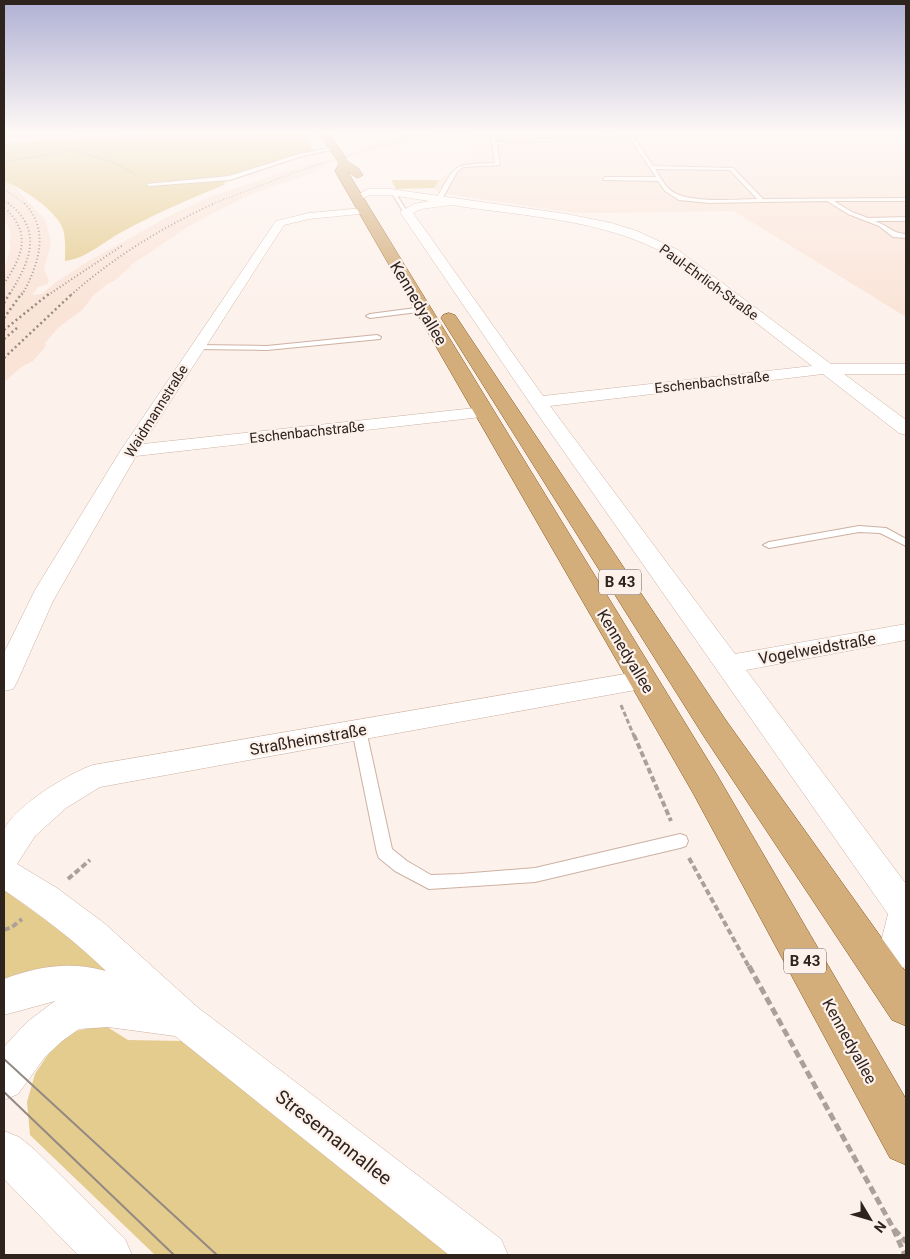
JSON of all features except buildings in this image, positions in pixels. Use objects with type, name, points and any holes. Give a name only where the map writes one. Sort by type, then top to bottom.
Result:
[{"type":"main road","name":"Kennedyallee","points":[[356,191],[714,727],[906,1006]]},
{"type":"main road","name":"Kennedyallee","points":[[363,200],[423,309],[704,784],[906,1141]]},
{"type":"street","name":"Paul-Ehrlich-Straße","points":[[363,200],[394,193],[577,219],[620,229],[648,239],[674,253],[906,429]]},
{"type":"street","name":"Waidmannstraße","points":[[4,682],[46,591],[130,451],[196,347],[280,223],[363,200]]},
{"type":"street","name":"Paul-Ehrlich-Straße","points":[[406,212],[418,206],[445,201]]},
{"type":"street","points":[[406,212],[538,402],[906,911],[896,951],[879,966]]},
{"type":"street","name":"Eschenbachstraße","points":[[538,402],[827,369],[906,369]]},
{"type":"street","name":"Eschenbachstraße","points":[[130,451],[484,412]]},
{"type":"street","name":"Vogelweidstraße","points":[[728,664],[906,632]]},
{"type":"street","name":"Straßheimstraße","points":[[4,858],[24,827],[55,799],[93,777],[643,680]]},
{"type":"street","name":"Stresemannallee","points":[[4,873],[46,899],[92,934],[183,1019],[485,1255]]},
{"type":"street","name":"Stresemannallee","points":[[4,997],[13,993],[71,982],[122,993],[183,1019]]},
{"type":"street","points":[[4,1080],[41,1034],[70,1014],[100,1008],[183,1019]]},
{"type":"street","points":[[4,1152],[19,1164],[108,1255]]},
{"type":"lane","points":[[445,201],[448,191]]},
{"type":"lane","points":[[668,191],[679,198],[703,201],[905,199]]},
{"type":"lane","points":[[752,191],[761,200]]},
{"type":"lane","points":[[394,193],[406,212]]},
{"type":"lane","points":[[828,200],[850,214],[881,225],[900,242]]},
{"type":"lane","points":[[865,219],[906,219]]},
{"type":"lane","points":[[894,236],[906,236]]},
{"type":"lane","points":[[370,316],[423,309]]},
{"type":"lane","points":[[196,347],[267,348],[377,337]]},
{"type":"lane","points":[[769,545],[859,528],[882,530],[906,543]]},
{"type":"lane","points":[[359,730],[385,853],[401,866],[429,882],[535,875],[680,841]]},
{"type":"path","points":[[905,1255],[892,1226],[906,1242]]},
{"type":"shaded area","points":[[4,191],[18,191],[46,221],[51,243],[44,269],[49,281],[47,284],[38,287],[32,295],[42,294],[56,282],[87,262],[171,215],[228,191],[262,191],[247,196],[194,223],[131,265],[114,281],[107,284],[93,296],[82,310],[58,328],[33,361],[23,366],[4,382],[4,270],[11,246],[9,243],[11,237],[7,223],[4,222]]},
{"type":"shaded area","points":[[23,191],[210,191],[146,219],[80,257],[65,261],[63,229],[53,214],[38,200]]},
{"type":"shaded area","points":[[436,191],[906,191],[906,317],[734,211],[577,213],[438,193]]},
{"type":"shaded area","points":[[4,890],[132,983],[26,982],[4,988]]},
{"type":"shaded area","points":[[104,1025],[128,1040],[184,1041],[460,1255],[155,1255],[30,1135],[27,1102],[35,1074],[53,1047],[76,1031]]},
{"type":"tram line","points":[[4,1059],[217,1255]]},
{"type":"tram line","points":[[4,1092],[174,1255]]},
{"type":"railway","points":[[6,191],[24,204]]},
{"type":"railway","points":[[212,204],[247,191]]},
{"type":"railway","points":[[4,200],[9,204]]},
{"type":"railway","points":[[8,203],[19,213],[30,235],[27,259],[9,295]]},
{"type":"railway","points":[[71,295],[140,243],[215,203]]},
{"type":"railway","points":[[22,295],[33,272],[39,248],[37,225],[24,204]]},
{"type":"railway","points":[[4,284],[16,264],[22,246],[19,228],[6,209]]},
{"type":"railway","points":[[48,295],[123,245]]},
{"type":"railway","points":[[4,303],[10,293]]},
{"type":"railway","points":[[4,318],[22,293]]},
{"type":"railway","points":[[4,330],[50,293]]},
{"type":"railway","points":[[4,358],[73,293]]},
{"type":"railway","points":[[4,339],[17,328]]}]
